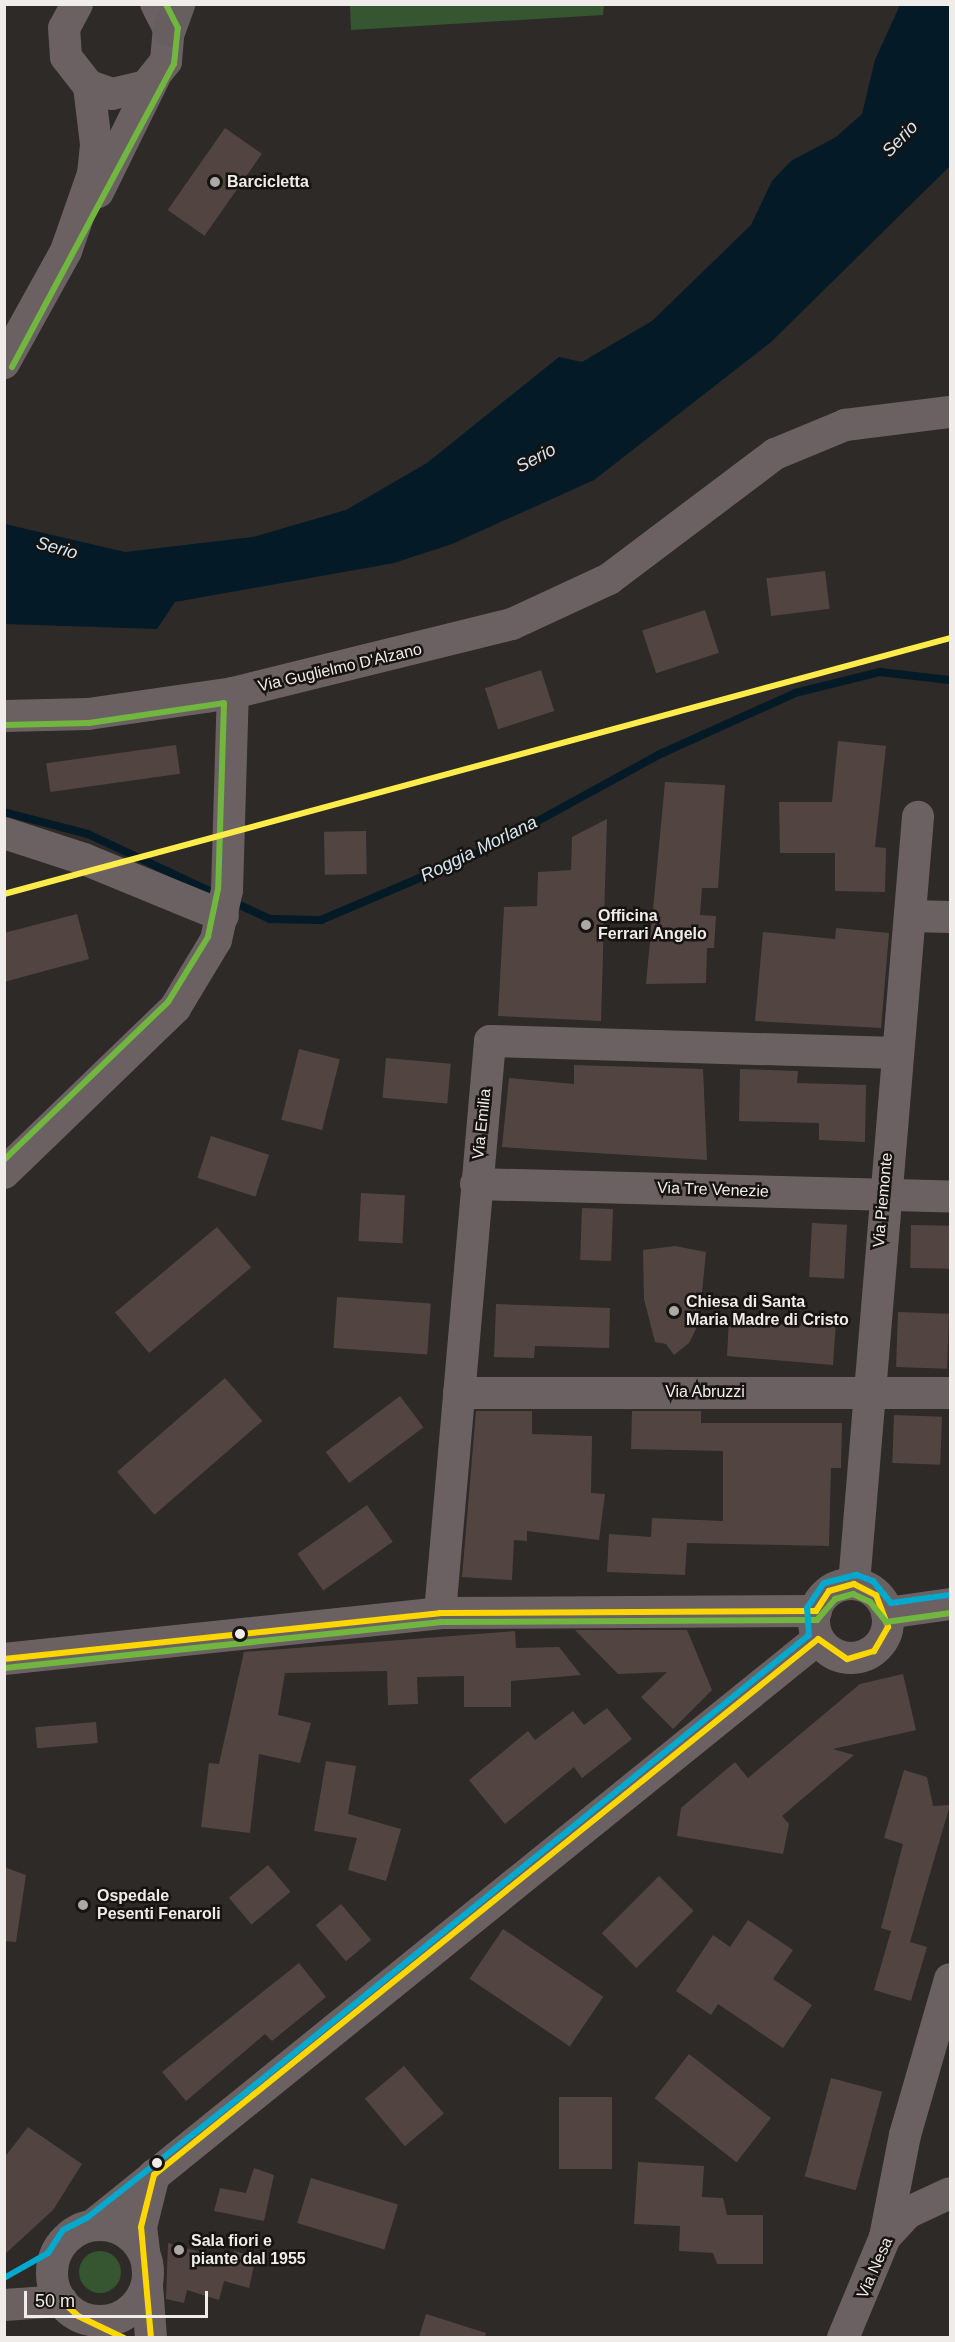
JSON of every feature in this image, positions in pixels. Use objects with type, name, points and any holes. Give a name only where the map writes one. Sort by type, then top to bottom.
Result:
[{"type":"street","points":[[74,6],[64,28],[64,50],[70,68],[89,86],[124,94],[154,78]]},
{"type":"street","points":[[4,363],[31,317],[169,52],[168,13]]},
{"type":"street","points":[[66,251],[93,174],[96,144],[89,86]]},
{"type":"street","name":"Via Guglielmo D'Alzano","points":[[4,716],[73,715],[233,693],[512,624],[609,579],[775,454],[845,425],[951,412]]},
{"type":"street","points":[[4,1173],[174,1008],[203,967],[225,903],[233,693]]},
{"type":"street","name":"Via Piemonte","points":[[854,1584],[870,1391],[882,1195],[898,1053],[918,817]]},
{"type":"street","points":[[4,833],[225,903]]},
{"type":"street","points":[[910,916],[951,917]]},
{"type":"street","name":"Via Emilia","points":[[440,1612],[490,1041],[898,1053]]},
{"type":"street","name":"Via Tre Venezie","points":[[476,1184],[951,1196]]},
{"type":"street","name":"Via Abruzzi","points":[[459,1392],[870,1391],[951,1393]]},
{"type":"street","points":[[4,2289],[54,2260],[68,2237],[93,2225],[817,1625],[829,1591],[854,1584],[876,1595],[887,1613],[883,1638],[859,1657],[838,1655],[817,1625]]},
{"type":"street","points":[[887,1613],[951,1604]]},
{"type":"street","points":[[4,1659],[440,1612],[817,1625]]},
{"type":"street","points":[[885,2237],[905,2135],[951,1979]]},
{"type":"street","points":[[905,2135],[910,2189],[920,2205]]},
{"type":"street","points":[[151,2337],[141,2227],[154,2175]]},
{"type":"street","name":"Via Nesa","points":[[843,2337],[885,2237],[920,2205],[951,2193]]},
{"type":"street","points":[[93,2225],[128,2233],[144,2251]]},
{"type":"street","points":[[54,2260],[53,2282],[62,2301],[78,2316],[112,2329],[147,2286]]},
{"type":"street","points":[[4,2304],[62,2301]]},
{"type":"green space","points":[[350,4],[604,5],[603,15],[351,30]]},
{"type":"green space","points":[[100,2251],[115,2257],[121,2272],[115,2287],[100,2293],[85,2287],[79,2272],[85,2257]]},
{"type":"water","name":"Serio","points":[[900,5],[950,5],[950,166],[771,342],[594,480],[452,544],[394,563],[175,602],[157,629],[5,624],[5,524],[125,552],[253,537],[346,510],[427,463],[559,357],[582,362],[652,321],[751,225],[772,181],[791,161],[836,137],[862,114],[875,60]]},
{"type":"building","name":"Barcicletta","points":[[225,128],[262,154],[205,236],[168,210]]},
{"type":"building","points":[[825,571],[830,609],[771,616],[766,578]]},
{"type":"building","points":[[705,610],[719,653],[656,673],[642,630]]},
{"type":"building","points":[[541,670],[554,711],[498,729],[485,688]]},
{"type":"building","points":[[838,741],[886,746],[875,847],[886,848],[885,892],[835,891],[835,853],[780,853],[779,802],[832,802]]},
{"type":"building","points":[[176,745],[180,774],[50,792],[46,763]]},
{"type":"building","points":[[665,782],[725,785],[718,888],[702,888],[700,915],[716,916],[714,948],[707,948],[706,983],[646,984]]},
{"type":"building","points":[[607,819],[601,1021],[498,1016],[504,907],[537,906],[538,872],[571,870],[572,837]]},
{"type":"building","points":[[366,831],[367,874],[325,875],[324,832]]},
{"type":"building","points":[[77,914],[89,959],[4,982],[4,933]]},
{"type":"building","points":[[836,928],[889,933],[881,1028],[755,1021],[763,932],[835,939]]},
{"type":"building","points":[[299,1049],[340,1059],[322,1130],[281,1120]]},
{"type":"building","points":[[386,1058],[451,1064],[447,1104],[383,1098]]},
{"type":"building","points":[[574,1065],[703,1069],[707,1160],[502,1147],[509,1078],[574,1084]]},
{"type":"building","points":[[740,1069],[798,1071],[797,1083],[866,1085],[865,1142],[819,1140],[819,1123],[739,1121]]},
{"type":"building","points":[[211,1136],[269,1155],[255,1197],[197,1178]]},
{"type":"building","points":[[361,1193],[405,1195],[402,1243],[358,1241]]},
{"type":"building","points":[[582,1208],[613,1209],[611,1261],[580,1260]]},
{"type":"building","points":[[812,1223],[847,1225],[844,1279],[809,1277]]},
{"type":"building","points":[[911,1225],[950,1226],[950,1269],[910,1268]]},
{"type":"building","points":[[217,1227],[251,1268],[149,1353],[115,1312]]},
{"type":"building","name":"Chiesa di Santa Maria Madre di Cristo","points":[[675,1246],[706,1252],[699,1323],[689,1343],[674,1355],[666,1344],[655,1342],[644,1299],[643,1250]]},
{"type":"building","points":[[337,1297],[431,1304],[427,1354],[333,1348]]},
{"type":"building","points":[[496,1304],[610,1308],[609,1348],[535,1346],[534,1358],[494,1357]]},
{"type":"building","points":[[898,1312],[949,1314],[947,1369],[896,1367]]},
{"type":"building","points":[[801,1319],[836,1321],[833,1365],[727,1356],[729,1320],[801,1326]]},
{"type":"building","points":[[225,1378],[262,1421],[154,1515],[117,1472]]},
{"type":"building","points":[[400,1396],[423,1427],[349,1483],[326,1452]]},
{"type":"building","points":[[476,1411],[532,1411],[532,1434],[592,1436],[591,1493],[605,1494],[599,1540],[527,1531],[527,1541],[514,1540],[512,1580],[462,1577]]},
{"type":"building","points":[[632,1411],[701,1411],[701,1423],[842,1423],[841,1468],[831,1468],[829,1546],[687,1543],[685,1575],[607,1572],[609,1534],[651,1537],[652,1518],[723,1521],[723,1451],[631,1449]]},
{"type":"building","points":[[894,1415],[942,1417],[940,1465],[892,1463]]},
{"type":"building","points":[[367,1505],[393,1542],[323,1591],[297,1554]]},
{"type":"building","points":[[575,1630],[687,1630],[712,1690],[673,1729],[641,1697],[667,1672],[618,1674]]},
{"type":"building","points":[[515,1631],[516,1648],[559,1647],[581,1675],[511,1681],[511,1707],[464,1707],[464,1676],[417,1677],[418,1704],[388,1705],[387,1671],[285,1673],[278,1715],[311,1723],[300,1763],[259,1754],[250,1833],[201,1827],[209,1763],[219,1764],[244,1652]]},
{"type":"building","points":[[903,1674],[916,1730],[833,1749],[854,1755],[782,1816],[789,1824],[783,1854],[677,1836],[681,1808],[735,1762],[748,1778],[860,1684]]},
{"type":"building","points":[[607,1708],[632,1739],[582,1778],[574,1767],[505,1824],[469,1780],[528,1731],[535,1740],[573,1711],[584,1725]]},
{"type":"building","points":[[96,1722],[98,1743],[37,1748],[35,1727]]},
{"type":"building","points":[[326,1761],[356,1766],[348,1814],[401,1829],[386,1881],[348,1870],[357,1838],[314,1831]]},
{"type":"building","points":[[904,1770],[927,1777],[933,1806],[950,1805],[910,1942],[927,1947],[911,2001],[874,1990],[891,1931],[881,1928],[903,1844],[884,1838]]},
{"type":"building","points":[[268,1865],[290,1892],[251,1925],[229,1898]]},
{"type":"building","points":[[4,1867],[26,1875],[16,1942],[4,1941]]},
{"type":"building","points":[[659,1876],[694,1911],[636,1968],[602,1933]]},
{"type":"building","points":[[341,1904],[371,1940],[346,1961],[316,1925]]},
{"type":"building","points":[[748,1920],[793,1950],[773,1979],[812,2005],[783,2048],[718,2004],[711,2015],[676,1991],[713,1935],[730,1947]]},
{"type":"building","points":[[503,1929],[603,1997],[570,2046],[469,1979]]},
{"type":"building","points":[[299,1963],[326,1997],[272,2041],[265,2034],[186,2101],[162,2072]]},
{"type":"building","points":[[689,2054],[771,2118],[736,2162],[655,2098]]},
{"type":"building","points":[[404,2066],[444,2113],[405,2146],[365,2099]]},
{"type":"building","points":[[831,2078],[882,2092],[856,2190],[805,2177]]},
{"type":"building","points":[[559,2097],[612,2097],[612,2169],[559,2169]]},
{"type":"building","points":[[28,2127],[82,2164],[53,2210],[4,2255],[4,2158]]},
{"type":"building","points":[[638,2162],[704,2166],[702,2197],[723,2198],[727,2215],[763,2215],[763,2264],[717,2264],[713,2253],[679,2251],[680,2226],[634,2224]]},
{"type":"building","points":[[254,2168],[274,2175],[264,2221],[214,2211],[220,2188],[246,2193]]},
{"type":"building","points":[[311,2178],[398,2205],[384,2250],[297,2223]]},
{"type":"building","points":[[168,2243],[232,2261],[234,2251],[256,2257],[249,2288],[224,2281],[219,2300],[187,2290],[184,2303],[166,2299]]},
{"type":"building","points":[[426,2314],[486,2333],[485,2337],[419,2337]]},
{"type":"waterway","name":"Roggia Morlana","points":[[231,901],[270,919],[321,920],[483,851],[658,755],[795,693],[880,672],[950,680]]},
{"type":"waterway","name":"Roggia Morlana","points":[[4,812],[88,834],[218,895]]},
{"type":"transit line","points":[[12,367],[174,64],[178,28],[166,4]]},
{"type":"transit line","points":[[4,894],[950,638]]},
{"type":"transit line","points":[[4,725],[89,723],[224,703],[218,889],[208,937],[168,1002],[4,1160]]},
{"type":"transit line","points":[[4,2278],[48,2253],[63,2230],[88,2217],[250,2089],[809,1635],[807,1608],[824,1583],[857,1575],[873,1581],[891,1603],[949,1595]]},
{"type":"transit line","points":[[816,1611],[829,1591],[854,1584],[876,1595],[888,1627],[874,1651],[847,1659],[818,1639]]},
{"type":"transit line","points":[[5,1668],[440,1622],[817,1620],[835,1599],[853,1594],[870,1602],[886,1622],[950,1613]]},
{"type":"transit line","points":[[4,1659],[440,1613],[816,1611]]},
{"type":"transit line","points":[[151,2338],[141,2227],[154,2175],[818,1639]]},
{"type":"transit line","points":[[62,2301],[78,2316],[124,2338]]},
{"type":"place","name":"Barcicletta","points":[[215,182]]},
{"type":"place","name":"Officina Ferrari Angelo","points":[[586,925]]},
{"type":"place","name":"Chiesa di Santa Maria Madre di Cristo","points":[[674,1311]]},
{"type":"place","name":"Ospedale Pesenti Fenaroli","points":[[83,1905]]},
{"type":"place","name":"Sala fiori e piante dal 1955","points":[[179,2250]]}]
